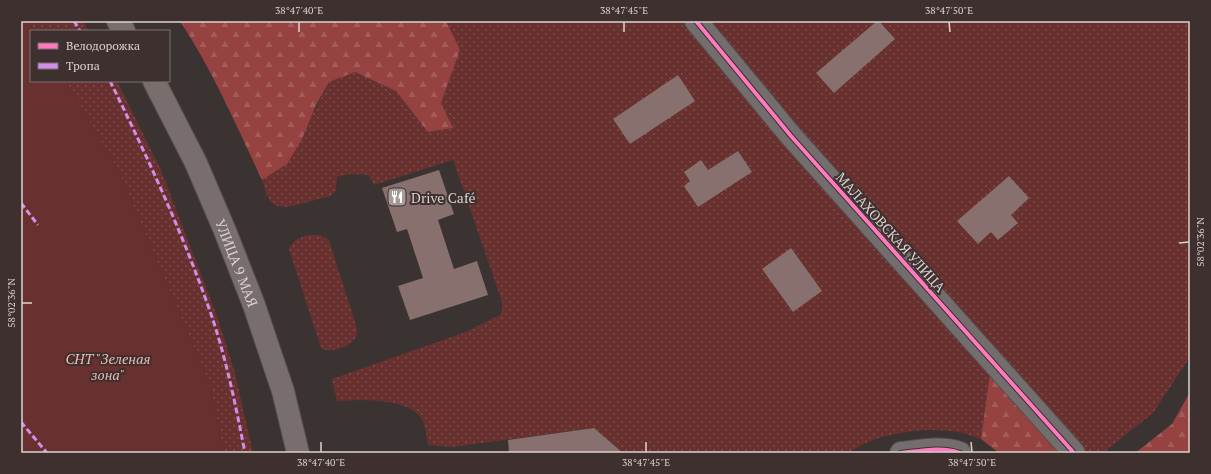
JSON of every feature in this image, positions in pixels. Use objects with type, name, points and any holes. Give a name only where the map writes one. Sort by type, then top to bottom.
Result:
[{"type":"main road","points":[[118,21],[123,30]]},
{"type":"main road","name":"УЛИЦА 9 МАЯ","points":[[155,82],[196,163],[254,305],[283,391],[298,453]]},
{"type":"street","name":"МАЛАХОВСКАЯ УЛИЦА","points":[[696,21],[791,136],[1074,453]]},
{"type":"street","points":[[901,453],[929,449],[956,451],[960,453]]},
{"type":"green space","name":"СНТ \"Зеленая зона\"","points":[[21,21],[27,21],[35,30],[30,30],[30,82],[67,82],[118,170],[210,385],[224,453],[21,453]]},
{"type":"green space","points":[[27,21],[83,21],[88,30],[35,30]]},
{"type":"green space","points":[[180,21],[446,21],[460,50],[441,103],[453,128],[428,132],[396,91],[355,72],[329,82],[316,105],[302,139],[287,164],[262,180],[214,79]]},
{"type":"green space","points":[[446,21],[689,21],[959,340],[990,373],[981,439],[945,430],[931,430],[886,436],[872,440],[849,453],[623,453],[594,428],[452,447],[428,445],[423,421],[414,411],[405,406],[369,400],[337,401],[332,379],[466,332],[500,315],[502,311],[502,302],[453,160],[374,185],[369,175],[350,174],[337,177],[336,190],[331,196],[288,207],[277,206],[271,202],[267,196],[262,180],[287,164],[329,82],[355,72],[396,91],[428,132],[453,128],[441,103],[459,50]]},
{"type":"green space","points":[[706,21],[1190,21],[1190,357],[1153,413],[1103,453],[1086,453],[831,166]]},
{"type":"green space","points":[[67,82],[117,82],[161,170],[217,316],[235,373],[253,453],[224,453],[210,385],[118,170]]},
{"type":"green space","points":[[308,235],[320,235],[329,240],[357,328],[356,336],[353,341],[334,350],[325,350],[321,348],[289,249],[292,243]]},
{"type":"green space","points":[[990,373],[1065,453],[999,453],[981,439]]},
{"type":"green space","points":[[1190,392],[1190,453],[1135,453],[1172,424]]},
{"type":"building","points":[[877,21],[879,21],[895,39],[834,93],[816,73]]},
{"type":"building","points":[[678,75],[695,101],[630,144],[613,119]]},
{"type":"building","points":[[738,151],[752,172],[698,207],[684,186],[690,181],[684,172],[701,160],[708,170]]},
{"type":"building","points":[[439,170],[454,214],[438,220],[454,269],[477,261],[488,295],[410,320],[398,286],[423,278],[407,229],[397,232],[382,188]]},
{"type":"building","points":[[1009,176],[1029,198],[1011,215],[1018,223],[998,240],[991,232],[978,244],[957,221]]},
{"type":"building","points":[[791,248],[822,291],[793,312],[762,269]]},
{"type":"building","points":[[594,428],[623,453],[509,453],[508,440]]},
{"type":"marked path","points":[[74,21],[79,30]]},
{"type":"marked path","points":[[110,82],[165,198],[190,257],[212,317],[227,368],[245,453]]},
{"type":"marked path","points":[[21,203],[38,225]]},
{"type":"marked path","points":[[21,422],[47,453]]},
{"type":"cycle path","points":[[696,21],[791,136],[1074,453]]},
{"type":"cycle path","points":[[901,453],[939,449],[960,453]]},
{"type":"place","name":"Drive Café","points":[[397,197]]}]
